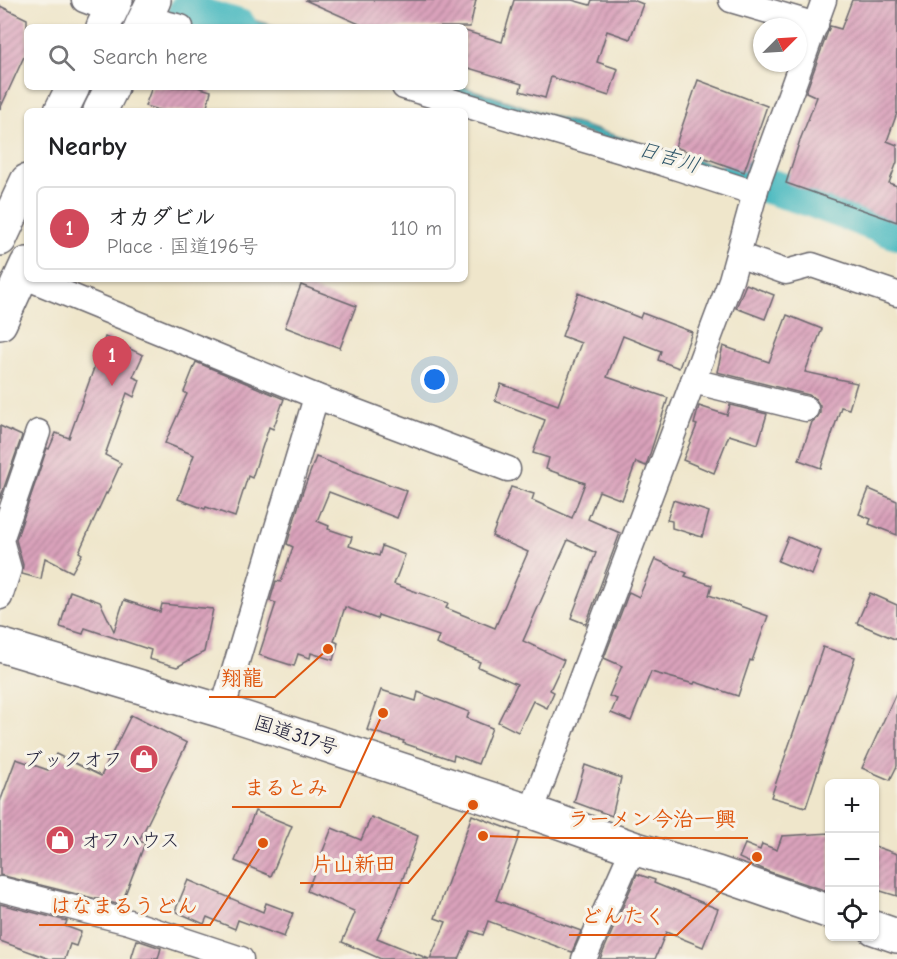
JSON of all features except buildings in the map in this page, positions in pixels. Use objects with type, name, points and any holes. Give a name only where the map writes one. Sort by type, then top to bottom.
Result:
[{"type":"highway","points":[[63,108],[72,90]]},
{"type":"highway","points":[[102,108],[110,90]]},
{"type":"highway","points":[[0,239],[24,187]]},
{"type":"highway","points":[[0,323],[24,278]]},
{"type":"highway","name":"国道317号","points":[[0,645],[222,711],[825,910]]},
{"type":"highway","points":[[879,930],[897,936]]},
{"type":"street","points":[[731,0],[816,25]]},
{"type":"street","points":[[531,812],[732,279],[758,184],[824,0]]},
{"type":"street","points":[[147,15],[172,24]]},
{"type":"street","points":[[414,90],[659,162],[758,184]]},
{"type":"street","points":[[738,255],[786,272],[812,265],[897,294]]},
{"type":"street","points":[[45,282],[315,396],[508,469]]},
{"type":"street","points":[[693,381],[806,410]]},
{"type":"street","points":[[222,711],[315,396]]},
{"type":"street","points":[[0,597],[9,569],[1,540],[38,432]]},
{"type":"street","points":[[584,959],[633,848]]},
{"type":"street","points":[[0,889],[129,922],[241,959]]},
{"type":"water","points":[[210,8],[267,24],[229,24],[208,18]]},
{"type":"water","points":[[468,88],[723,168],[897,232],[897,240],[736,180],[449,90]]},
{"type":"waterway","name":"日吉川","points":[[186,11],[229,24]]},
{"type":"waterway","name":"日吉川","points":[[735,176],[807,198],[897,232]]},
{"type":"place","name":"オカダビル","points":[[112,386]]},
{"type":"place","name":"翔龍","points":[[328,649]]},
{"type":"place","name":"まるとみ","points":[[383,713]]},
{"type":"place","name":"ブックオフ","points":[[144,759]]},
{"type":"place","name":"片山新田","points":[[473,805]]},
{"type":"place","name":"ラーメン今治一興","points":[[483,836]]},
{"type":"place","name":"オフハウス","points":[[60,840]]},
{"type":"place","name":"はなまるうどん","points":[[263,843]]},
{"type":"place","name":"どんたく","points":[[757,857]]}]
